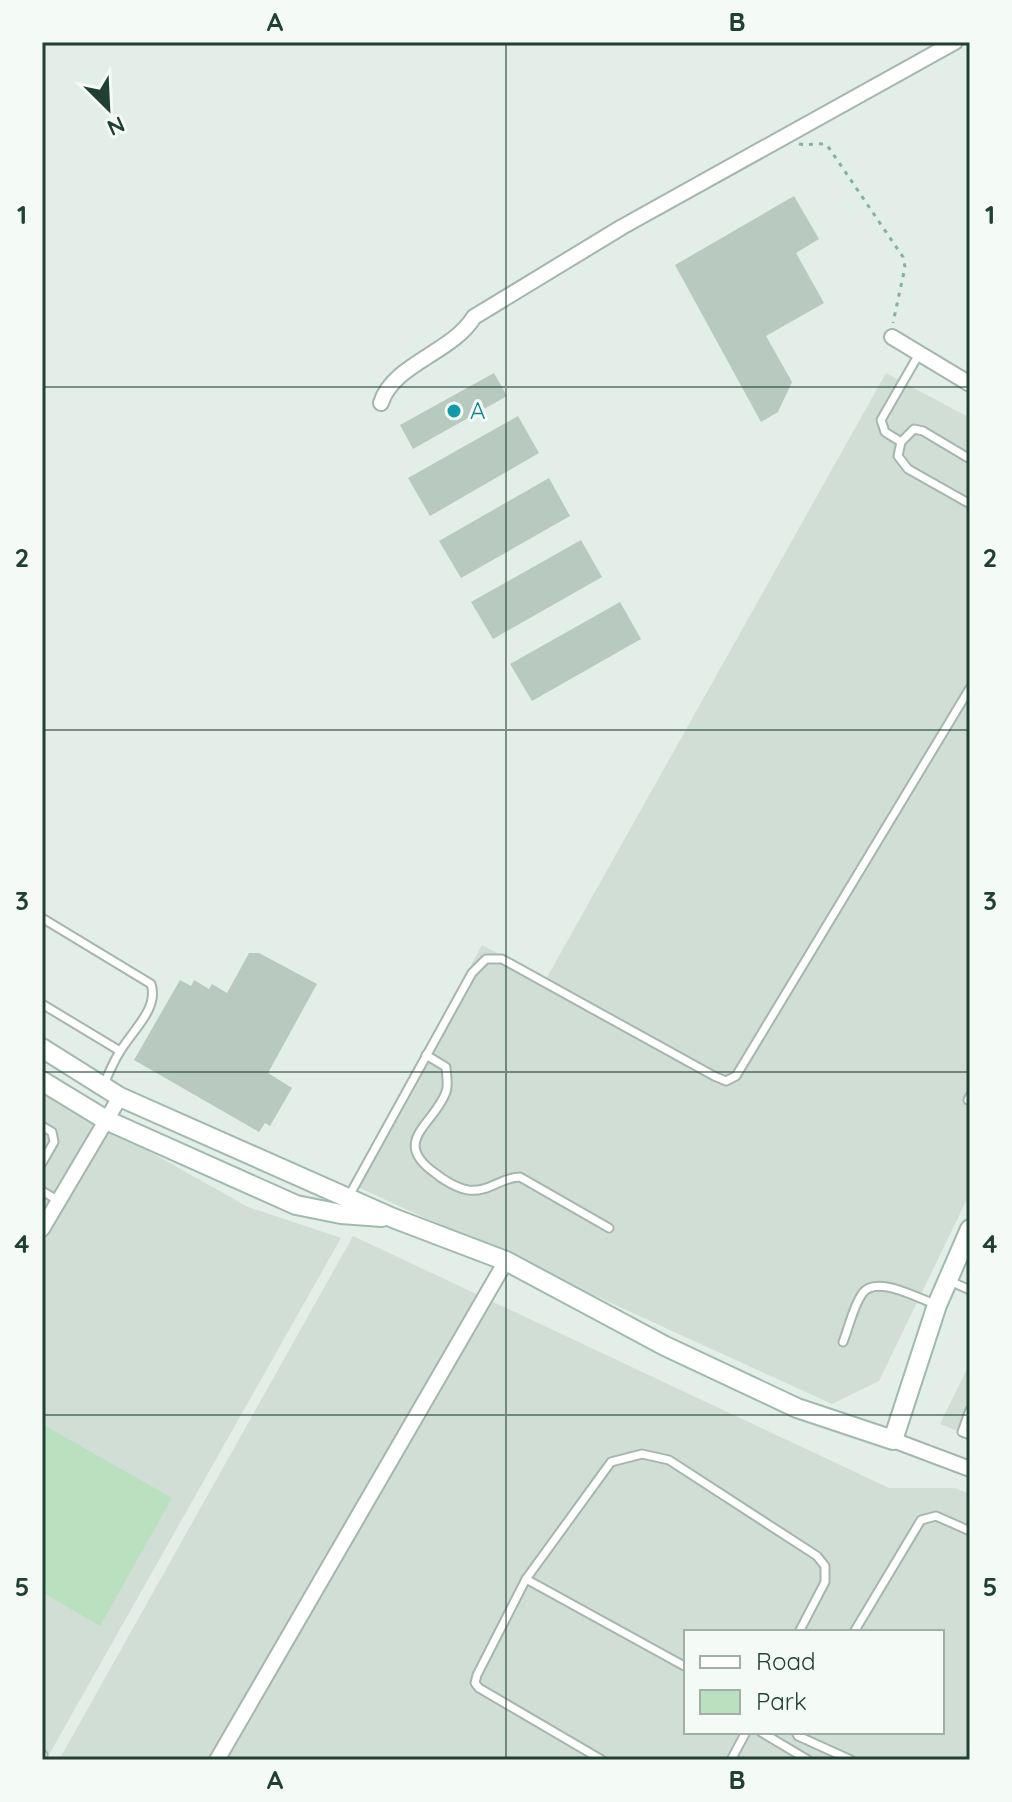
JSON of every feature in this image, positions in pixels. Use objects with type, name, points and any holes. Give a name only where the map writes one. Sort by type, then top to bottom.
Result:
[{"type":"main road","points":[[42,1048],[120,1097],[345,1206],[393,1218],[506,1261],[665,1346],[797,1408],[893,1440],[937,1305],[970,1229]]},
{"type":"main road","points":[[42,1081],[106,1120],[296,1205],[345,1206]]},
{"type":"street","points":[[381,403],[391,382],[466,331],[474,317],[622,227],[955,42]]},
{"type":"street","points":[[892,337],[970,384]]},
{"type":"street","points":[[42,1229],[120,1097]]},
{"type":"street","points":[[217,1760],[506,1261]]},
{"type":"street","points":[[893,1440],[970,1469]]},
{"type":"lane","points":[[901,442],[885,432],[881,420],[919,354]]},
{"type":"lane","points":[[970,459],[923,431],[914,429],[901,442],[898,456],[900,463],[970,504]]},
{"type":"lane","points":[[345,1206],[472,973],[486,959],[502,959],[714,1076],[726,1081],[736,1076],[970,688]]},
{"type":"lane","points":[[42,918],[151,984],[154,994],[149,1009],[120,1051],[103,1085]]},
{"type":"lane","points":[[42,1004],[120,1051]]},
{"type":"lane","points":[[426,1055],[446,1067],[447,1090],[419,1133],[414,1150],[418,1161],[438,1176],[468,1190],[494,1187],[506,1177],[520,1177],[609,1228]]},
{"type":"lane","points":[[42,1126],[52,1132],[54,1142],[42,1163]]},
{"type":"lane","points":[[42,1191],[59,1201]]},
{"type":"lane","points":[[948,1280],[970,1290]]},
{"type":"lane","points":[[843,1342],[863,1293],[871,1286],[883,1285],[937,1305]]},
{"type":"lane","points":[[970,1410],[962,1432],[970,1435]]},
{"type":"lane","points":[[602,1760],[475,1683],[526,1579],[611,1462],[642,1454],[669,1460],[817,1556],[825,1566],[825,1582],[800,1630]]},
{"type":"lane","points":[[855,1630],[921,1520],[936,1516],[970,1531]]},
{"type":"lane","points":[[526,1579],[684,1666]]},
{"type":"lane","points":[[731,1760],[745,1734]]},
{"type":"lane","points":[[764,1734],[808,1760]]},
{"type":"lane","points":[[797,1734],[851,1760]]},
{"type":"path","points":[[792,135],[798,144],[808,146],[818,142],[827,145],[903,257],[905,267],[892,337]]},
{"type":"shaded area","points":[[886,373],[970,418],[970,1193],[879,1381],[832,1404],[353,1185],[482,945],[546,979]]},
{"type":"shaded area","points":[[42,1091],[248,1207],[341,1238],[46,1760],[42,1760]]},
{"type":"shaded area","points":[[353,1236],[889,1488],[955,1488],[970,1494],[970,1760],[59,1760]]},
{"type":"shaded area","points":[[970,1363],[970,1436],[940,1424]]},
{"type":"green space","points":[[42,1424],[172,1498],[100,1626],[42,1592]]},
{"type":"building","points":[[794,196],[819,239],[796,253],[824,303],[766,336],[792,382],[778,412],[761,422],[675,265]]},
{"type":"building","name":"A","points":[[494,373],[507,396],[413,449],[400,425]]},
{"type":"building","points":[[518,416],[539,453],[430,516],[408,478]]},
{"type":"building","points":[[549,478],[570,516],[461,578],[439,541]]},
{"type":"building","points":[[581,540],[602,577],[493,639],[471,602]]},
{"type":"building","points":[[620,602],[641,639],[532,701],[510,664]]},
{"type":"building","points":[[249,953],[259,953],[317,984],[268,1073],[292,1088],[270,1126],[265,1123],[259,1132],[134,1060],[180,980],[191,986],[194,980],[209,989],[212,984],[227,993]]},
{"type":"place","name":"A","points":[[454,411]]}]
